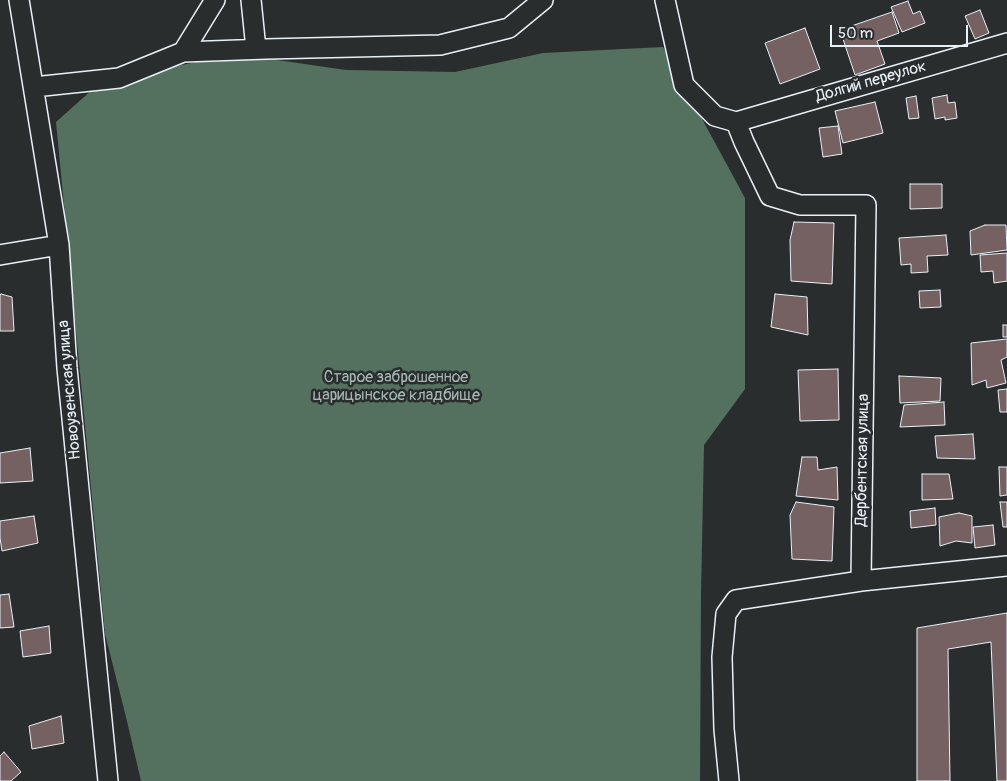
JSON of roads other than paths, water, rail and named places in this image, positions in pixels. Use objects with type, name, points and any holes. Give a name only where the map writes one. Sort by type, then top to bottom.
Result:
[{"type":"street","name":"Новоузенская улица","points":[[19,0],[59,245],[67,368],[108,781]]},
{"type":"street","points":[[183,52],[215,0]]},
{"type":"street","points":[[252,0],[256,49]]},
{"type":"street","points":[[34,87],[119,78],[183,52],[440,45],[509,28],[543,0]]},
{"type":"street","points":[[665,0],[684,85],[715,116],[736,122]]},
{"type":"street","name":"Долгий переулок","points":[[736,122],[1007,43]]},
{"type":"street","name":"Дербентская улица","points":[[736,122],[770,196],[800,205],[866,205],[861,581]]},
{"type":"street","points":[[0,255],[59,245]]},
{"type":"street","points":[[729,781],[724,729],[722,657],[726,614],[736,600],[861,581],[1007,566]]},
{"type":"park label","name":"Старое заброшенное царицынское кладбище","points":[[396,387]]}]
